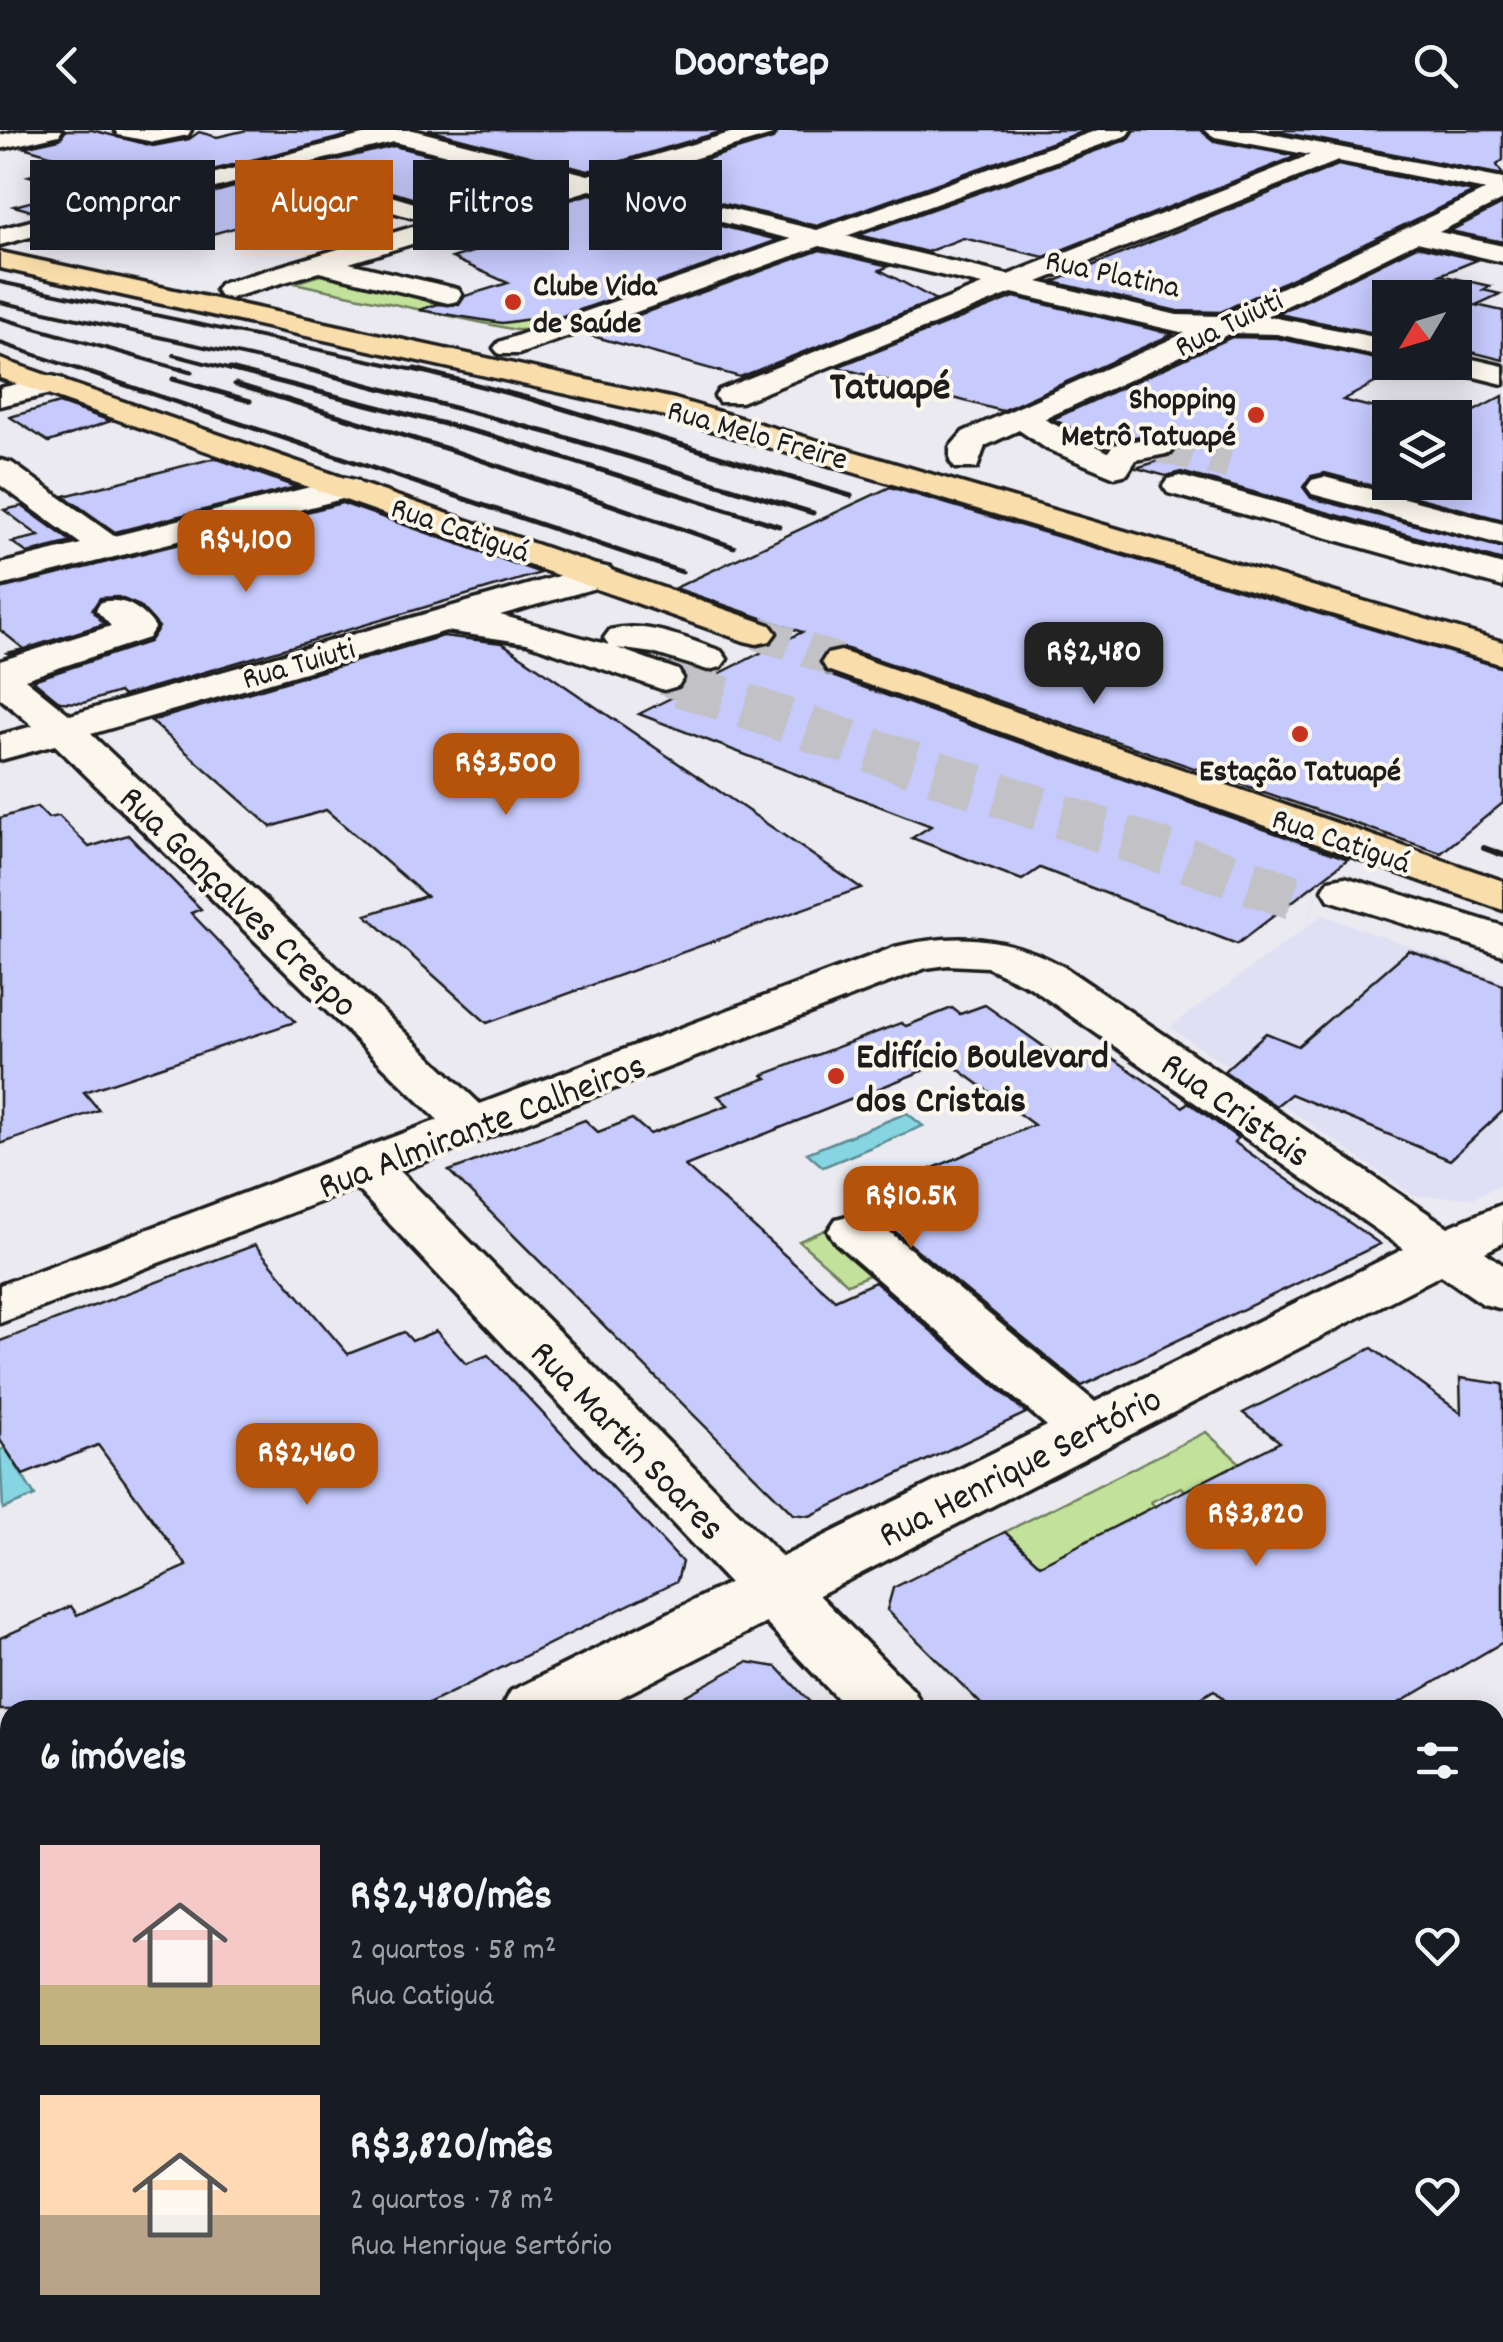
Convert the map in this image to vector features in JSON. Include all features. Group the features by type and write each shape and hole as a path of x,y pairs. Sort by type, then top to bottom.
{"main road":[{"name":"Rua Melo Freire","path":"0,239 730,396 784,411"},
{"name":"Rua Melo Freire","path":"0,260 664,406 1503,654"},
{"name":"Rua Catiguá","path":"0,368 757,633"},
{"path":"929,451 1003,472"},
{"name":"Rua Catiguá","path":"841,662 1503,896"}],"street":[{"path":"1,135 28,130"},
{"path":"1,135 51,130"},
{"path":"126,130 154,135 180,130"},
{"path":"666,160 764,130"},
{"path":"509,348 1120,130"},
{"path":"1215,130 1251,133 1503,188"},
{"path":"293,160 389,133"},
{"name":"Rua Platina","path":"389,133 589,183"},
{"path":"730,396 968,301 1012,271 1053,267 1337,153"},
{"path":"0,239 235,176"},
{"path":"230,290 589,183"},
{"name":"Rua Tuiuti","path":"966,461 966,447 974,438 1228,324 1503,188"},
{"name":"Rua Platina","path":"722,214 816,236 1012,271 1177,324 1278,325 1372,345"},
{"path":"860,220 918,234"},
{"path":"1410,233 1503,254"},
{"path":"770,253 968,301"},
{"path":"318,264 448,295"},
{"path":"1472,368 1503,375"},
{"path":"0,396 52,386"},
{"path":"1019,417 1058,442 1115,468 1124,452 1160,446"},
{"path":"0,470 107,547"},
{"path":"1284,476 1503,535"},
{"path":"1180,486 1503,576"},
{"path":"0,575 346,488"},
{"name":"Rua Tuiuti","path":"0,748 597,576"},
{"path":"0,676 134,630 136,627 114,610"},
{"path":"434,623 484,624 551,638 664,678"},
{"path":"551,638 606,636 659,642 708,659"},
{"name":"Rua Gonçalves Crespo","path":"0,676 63,730 476,1127"},
{"path":"1330,897 1405,920 1435,919 1503,941"},
{"name":"Rua Almirante Calheiros","path":"0,1306 912,957 962,947"},
{"name":"Rua Cristais","path":"962,947 1008,956 1047,977 1503,1291"},
{"name":"Rua Martin Soares","path":"367,1168 880,1700"},
{"name":"Rua Henrique Sertório","path":"555,1700 1503,1220"},
{"path":"855,1231 1090,1430"}],"shaded area":[{"path":"1323,915 1503,981 1503,1183 1473,1198 1414,1196 1170,1027"}],"green space":[{"path":"330,272 502,323 564,306 600,305 527,330 516,330 294,283"},
{"path":"832,1227 883,1269 848,1284 799,1241"},
{"path":"1206,1432 1240,1463 1186,1491 1181,1487 1151,1502 1155,1507 1041,1566 1005,1532"}],"water":[{"path":"907,1113 923,1126 823,1167 807,1153"},
{"path":"5,1448 35,1496 3,1509 0,1450"}],"building":[{"path":"66,130 92,130 153,146 189,139 199,132 217,137 247,130 361,132 252,160 235,160 235,164 215,170 215,160 67,160 23,147 60,139"},
{"path":"428,130 727,130 625,160 589,160 588,171 569,166 569,160 545,160"},
{"path":"779,130 1087,130 817,226 722,204 722,160 704,160 773,139"},
{"path":"1135,130 1200,130 1214,141 1297,156 1044,257 963,238 927,252 859,235 1129,139"},
{"path":"1270,130 1503,130 1503,160 1497,165 1503,175"},
{"path":"394,146 452,160 413,160 413,198 393,192 393,160 335,160"},
{"path":"1338,165 1474,192 1221,312 1177,311 1053,282"},
{"path":"235,187 235,228 215,233 215,192"},
{"path":"589,194 589,250 722,250 722,226 778,240 543,323 530,319 502,323 419,310 438,304 459,305 465,296 508,283 452,258 479,250 569,250 569,200"},
{"path":"30,202 30,211 14,206"},
{"path":"1503,204 1503,242 1450,231"},
{"path":"1417,246 1477,260 1440,275 1463,280 1372,280 1372,332 1278,314"},
{"path":"820,250 889,266 880,270 936,300 740,377 585,334"},
{"path":"1472,282 1490,286 1483,290 1500,294 1476,305 1503,311 1503,360 1472,352"},
{"path":"1014,297 1173,334 1002,411 837,367"},
{"path":"1232,337 1277,338 1372,358 1372,380 1380,380 1343,400 1372,407 1372,485 1325,473 1311,476 1303,487 1311,498 1503,548 1503,561 1181,472 1166,476 1136,468 1172,457 1179,444 1172,435 1159,432 1111,442 1080,433 1053,419"},
{"path":"1503,396 1503,520 1427,500 1472,500 1472,412"},
{"path":"59,403 111,421 49,442 10,417"},
{"path":"215,458 296,487 115,532 64,496"},
{"name":"Estação Tatuapé","path":"890,487 1503,668 1503,803 1441,853 842,647 824,652 819,664 826,674 1348,859 1237,944 1040,868 1022,880 912,838 931,826 639,714 802,632 675,588"},
{"path":"342,503 541,573 123,696 119,692 83,703 60,702 33,680 149,642 159,627 140,606 118,597 100,598 92,610 104,624 9,654 7,653 24,649 0,630 0,589"},
{"path":"22,506 72,542 27,553 12,542 39,536 4,510"},
{"path":"443,636 502,643 861,888 487,1023 366,915 426,896 326,810 271,827 151,721"},
{"path":"37,807 48,818 59,816 89,847 128,835 201,909 191,913 295,1022 84,1092 99,1110 0,1144 0,818"},
{"path":"1409,950 1503,985 1503,1111 1450,1160 1291,1094 1276,1106 1224,1071 1266,1033 1298,1046"},
{"path":"985,1005 1070,1065 1104,1052 1183,1107 1188,1102 1238,1138 1234,1142 1380,1244 1082,1386 876,1216 857,1211 849,1204 1034,1125 947,1061 685,1166 835,1300 875,1282 1026,1413 810,1516 793,1514 449,1171 585,1120 598,1132 632,1119 650,1134 728,1105 718,1096 767,1078 763,1075 901,1023 906,1026 952,1008 960,1014"},
{"path":"255,1245 348,1354 404,1332 412,1341 436,1331 466,1364 488,1355 682,1562 677,1581 436,1700 0,1700 0,1638 71,1606 77,1615 187,1566 98,1445 23,1475 0,1440 0,1341"},
{"path":"1372,1348 1461,1413 1460,1378 1503,1384 1503,1642 1404,1700 1224,1700 1214,1690 1198,1700 977,1700 887,1610 893,1588 1005,1532 1040,1565 1280,1442 1243,1413"},
{"path":"747,1662 777,1667 808,1700 677,1700"}],"tunnel":[{"path":"1160,446 1229,462"},
{"path":"757,633 841,662"},
{"path":"664,678 688,686"},
{"path":"681,684 1314,904"}],"railway":[{"path":"0,282 424,372"},
{"path":"0,302 318,372"},
{"path":"0,318 190,372"},
{"path":"0,343 86,372"},
{"path":"174,355 239,372"},
{"path":"78,369 682,572"},
{"path":"181,369 191,372"},
{"path":"230,369 499,438 779,526"},
{"path":"307,369 557,435 813,513"},
{"path":"415,369 531,399 851,496"},
{"path":"173,379 250,401"},
{"path":"235,384 454,451 734,547"},
{"path":"1484,848 1503,855"}],"place":[{"name":"Clube Vida de Saúde","path":"513,302"},
{"name":"Shopping Metrô Tatuapé","path":"1256,415"},
{"name":"Estação Tatuapé","path":"1300,734"},
{"name":"Edifício Boulevard dos Cristais","path":"836,1076"}],"district":[{"name":"Tatuapé","path":"890,384"}]}
